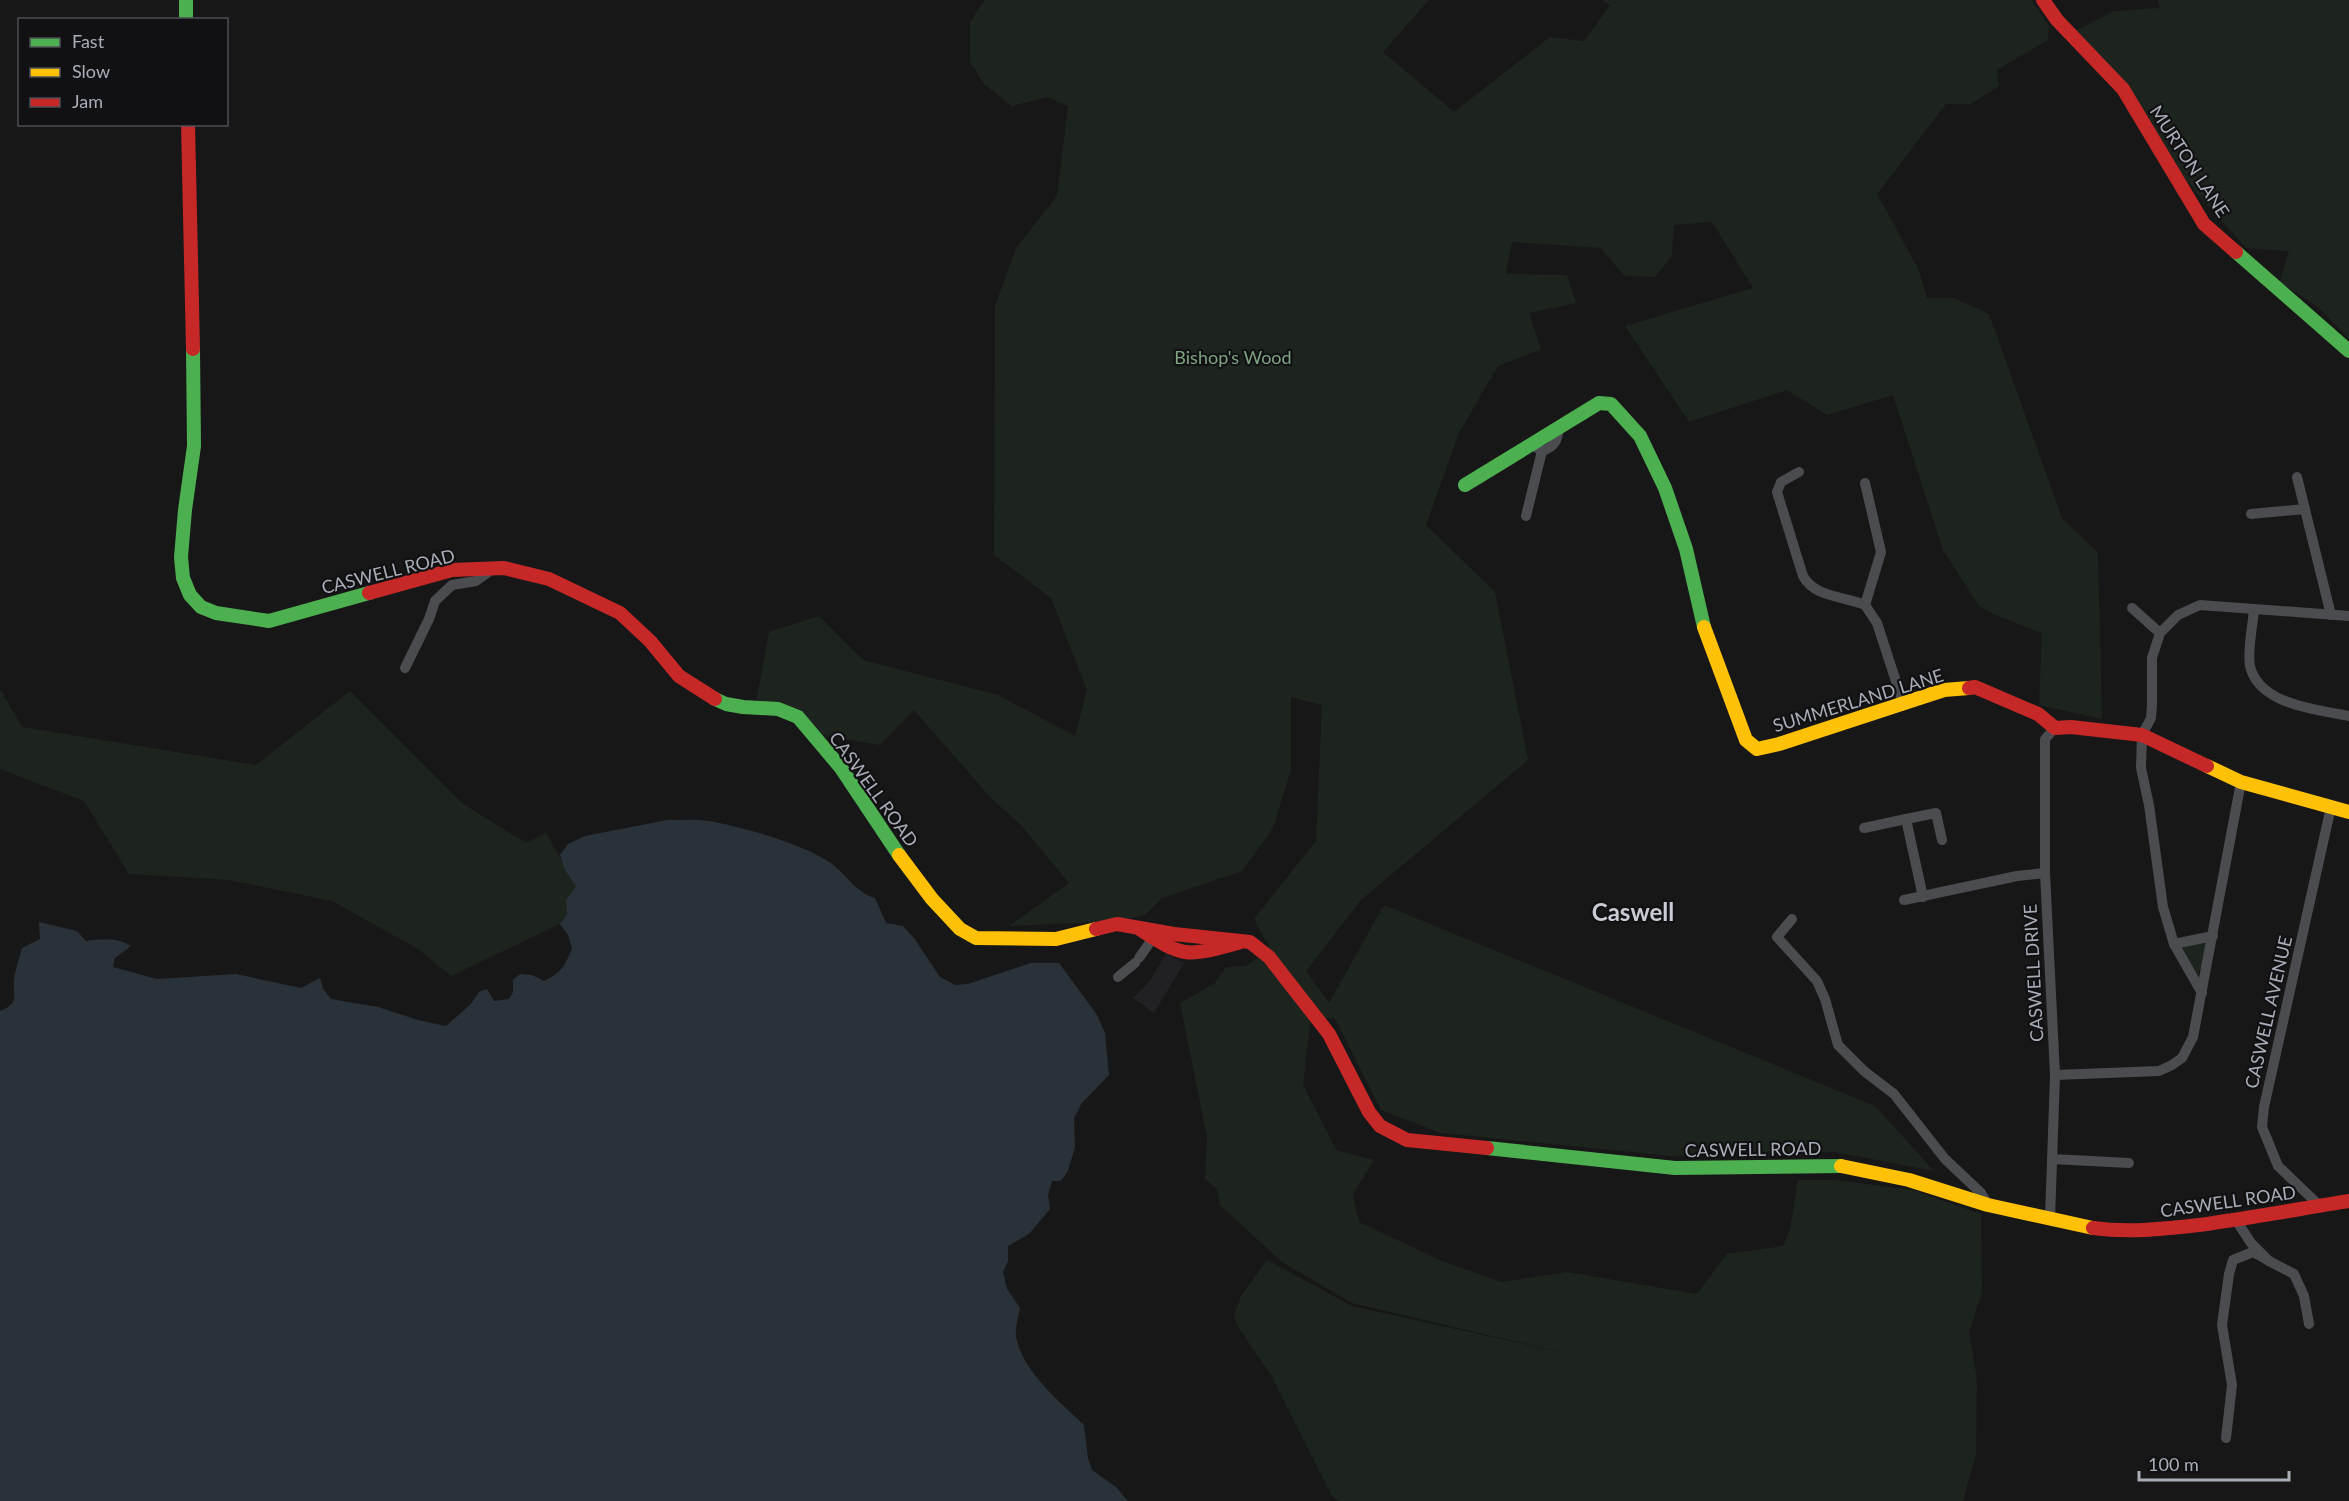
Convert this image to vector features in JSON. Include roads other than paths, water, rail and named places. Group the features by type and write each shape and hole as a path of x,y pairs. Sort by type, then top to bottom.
{"street":[{"path":"186,0 186,18"},
{"name":"MURTON LANE","path":"2043,0 2057,20 2122,88 2204,224 2349,351"},
{"name":"CASWELL ROAD","path":"189,126 195,414 194,452 181,525 183,575 189,595 201,607 240,619 269,621 452,570 504,568 549,579 620,613 650,641 679,676 714,698 726,704 743,707 778,709 798,717 841,768 878,821 888,841 921,884 954,924 965,933 986,939 1056,939 1110,924 1250,942 1269,957 1329,1034 1369,1112 1380,1126 1407,1140 1675,1168 1834,1165 1910,1180 1988,1205 2082,1227 2121,1232 2236,1220 2349,1201"},
{"name":"SUMMERLAND LANE","path":"1465,485 1535,447 1558,428 1599,403 1611,404 1640,436 1665,488 1686,549 1706,637 1746,740 1757,749 1944,690 1975,687 2038,714 2055,728"},
{"path":"1526,516 1535,447"},
{"path":"1799,472 1781,482 1777,492 1803,576 1810,586 1818,591 1865,605 1877,623 1903,703"},
{"path":"2297,477 2331,615"},
{"path":"1865,483 1881,552 1865,605"},
{"path":"2251,514 2305,509"},
{"path":"405,668 429,619 435,601 452,585 476,580 493,568"},
{"path":"2202,993 2174,944 2163,907 2149,805 2141,768 2142,735 2151,718 2152,658 2160,633 2178,615 2200,605 2349,615"},
{"path":"2132,608 2160,633"},
{"path":"2254,609 2250,665 2259,686 2286,701 2349,716"},
{"path":"2055,728 2071,727 2142,735 2241,782 2349,813"},
{"name":"CASWELL DRIVE","path":"2050,1219 2055,1075 2044,873 2045,739 2055,728"},
{"path":"2055,1075 2159,1071 2172,1065 2187,1051 2193,1037 2202,993 2241,782"},
{"path":"1864,828 1906,819 1935,807 1942,840"},
{"name":"CASWELL AVENUE","path":"2320,1206 2278,1166 2262,1127 2266,1096 2331,807"},
{"path":"1906,819 1923,897"},
{"path":"1904,900 2018,876 2044,873"},
{"path":"1792,919 1777,937 1817,981 1825,999 1838,1045 1864,1071 1894,1094 1946,1160 1981,1193 1988,1205"},
{"path":"1136,926 1176,952 1189,955 1250,942"},
{"path":"2174,944 2213,936"},
{"path":"1118,977 1137,960 1153,938"},
{"path":"2052,1159 2129,1163"},
{"path":"2236,1220 2251,1243 2269,1261"},
{"path":"2226,1438 2232,1385 2222,1325 2233,1260 2253,1252 2294,1274 2304,1296 2309,1324"}],"district":[{"name":"Caswell","path":"1633,911"}],"park label":[{"name":"Bishop's Wood","path":"1233,357"}]}
